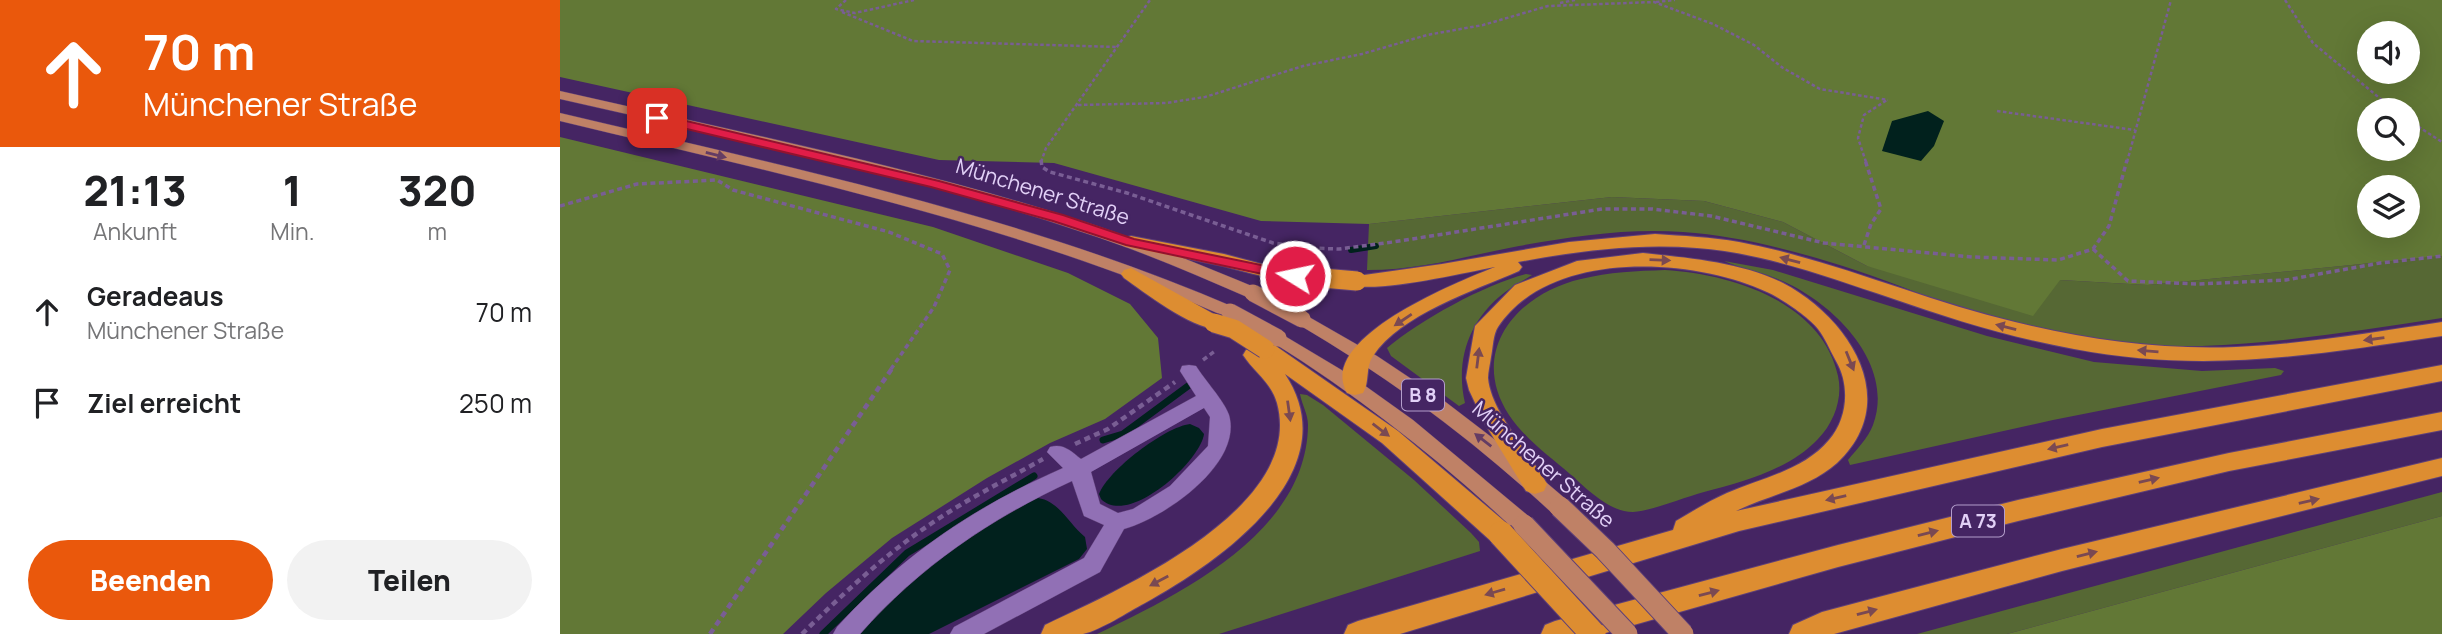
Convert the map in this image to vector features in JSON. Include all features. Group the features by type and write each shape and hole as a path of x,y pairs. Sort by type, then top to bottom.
{"highway":[{"path":"1131,242 1224,260 1277,274 1357,281 1428,274 1595,243 1660,240 1735,247 1804,263 2014,329 2073,341 2149,351 2264,353 2442,330"},
{"path":"1355,387 1356,370 1363,354 1387,331 1440,298 1552,249"},
{"path":"1535,484 1488,407 1477,379 1476,364 1484,332 1504,304 1522,289 1571,269 1642,259 1704,264 1732,270 1777,288 1823,320 1846,350 1857,382 1857,402 1851,422 1837,447 1812,468 1737,499 1654,545"},
{"path":"1131,274 1168,299 1222,317 1513,529 1590,631"},
{"path":"1055,634 1174,573 1200,556 1236,527 1272,485 1288,450 1291,414 1266,347"},
{"path":"1358,634 1654,545 1775,513 2102,438 2442,373"},
{"name":"A 73","path":"1555,634 1590,631 1876,546 2134,483 2363,434 2442,421"},
{"path":"1803,634 1856,615 2062,560 2442,467"}],"main road":[{"name":"Münchener Straße","path":"560,95 934,184 1058,218 1131,242 1253,293 1363,354 1440,407 1560,507 1605,550 1683,634"},
{"path":"560,117 985,224 1056,246 1131,274"},
{"path":"1266,347 1355,387 1437,448 1513,529 1627,634"}],"lane":[{"path":"1057,452 1080,469 1092,510 1117,522 1139,516 1177,492 1218,448 1220,416 1189,372"},
{"path":"845,634 885,591 957,535 1025,493 1080,469 1207,398"},
{"path":"962,634 1092,565 1117,522"}],"path":[{"path":"846,0 836,9 913,41 1118,47"},
{"path":"842,12 855,13 914,0"},
{"path":"1150,0 1046,148 1041,159 1042,167 1050,172 1127,193 1273,243 1309,248 1339,248 1445,235 1602,209 1652,209 1711,216 1824,243 1972,257 2058,260 2093,249 2109,226 2171,0"},
{"path":"1078,105 1166,103 1205,97 1303,66 1362,54 1427,35 1483,25 1575,0"},
{"path":"1548,6 1675,0"},
{"path":"2285,0 2313,43 2379,98"},
{"path":"1654,1 1713,24 1754,45 1783,68 1820,89 1888,100 1864,115 1858,138 1881,209 1871,224 1864,245"},
{"path":"1997,111 2135,130"},
{"path":"2420,128 2442,142"},
{"path":"560,206 637,184 717,180 733,190 888,232 942,254 950,270 934,307 710,634"},
{"path":"1335,260 1339,248"},
{"path":"2093,249 2128,281 2199,284 2286,280 2380,263 2442,256"}],"green space":[{"path":"560,0 2442,0 2442,256 2148,285 2060,280 2033,316 1867,266 1783,222 1704,201 1612,197 1369,224 1261,221 1054,163 939,160 560,77"},
{"path":"560,137 933,227 1068,273 1130,304 1158,338 1162,378 1105,419 1050,443 987,478 892,538 826,593 783,634 560,634"},
{"path":"1612,197 1704,201 1783,222 1867,266 2060,280 2148,285 2442,256 2442,318 2262,342 2202,346 2092,340 2037,330 1984,316 1855,270 1770,246 1727,237 1663,231 1580,236 1425,265 1367,270 1369,224"},
{"path":"1724,261 1773,270 1987,336 2094,362 2202,371 2275,368 2284,371 2281,375 2053,420 1850,465 1848,460 1873,425 1878,402 1875,379 1867,357 1838,319 1800,290 1780,280"},
{"path":"1665,270 1718,278 1745,286 1794,311 1814,329 1829,350 1838,376 1838,401 1833,418 1824,433 1794,459 1750,479 1658,507 1624,511 1607,504 1591,492 1515,424 1498,392 1494,369 1497,348 1505,329 1519,312 1558,287 1602,275"},
{"path":"1526,274 1532,275 1507,290 1492,304 1474,328 1464,356 1462,371 1465,403 1459,406 1391,356 1387,348 1434,315 1491,286"},
{"path":"1300,394 1307,395 1323,405 1414,480 1471,533 1479,542 1480,551 1219,634 1097,634 1200,579 1233,555 1263,528 1286,498 1302,463 1308,425"},
{"path":"2442,492 2442,516 2007,634 1917,634"},
{"path":"2442,516 2442,634 2007,634"}],"shaded area":[{"path":"1928,111 1944,121 1934,146 1921,161 1882,151 1892,121"},
{"path":"1190,424 1204,434 1200,446 1177,474 1161,488 1128,505 1113,505 1101,499 1099,494 1104,484 1138,451 1166,433"},
{"path":"1038,498 1052,503 1085,537 1087,549 1079,559 929,634 857,634 891,596 981,528 1024,502"}],"waterway":[{"path":"1351,250 1376,246"},
{"path":"1103,440 1123,434 1188,386"},
{"path":"823,634 907,553 1034,476"}],"route":[{"path":"657,118 934,184 1058,218 1131,242 1295,276"}]}
